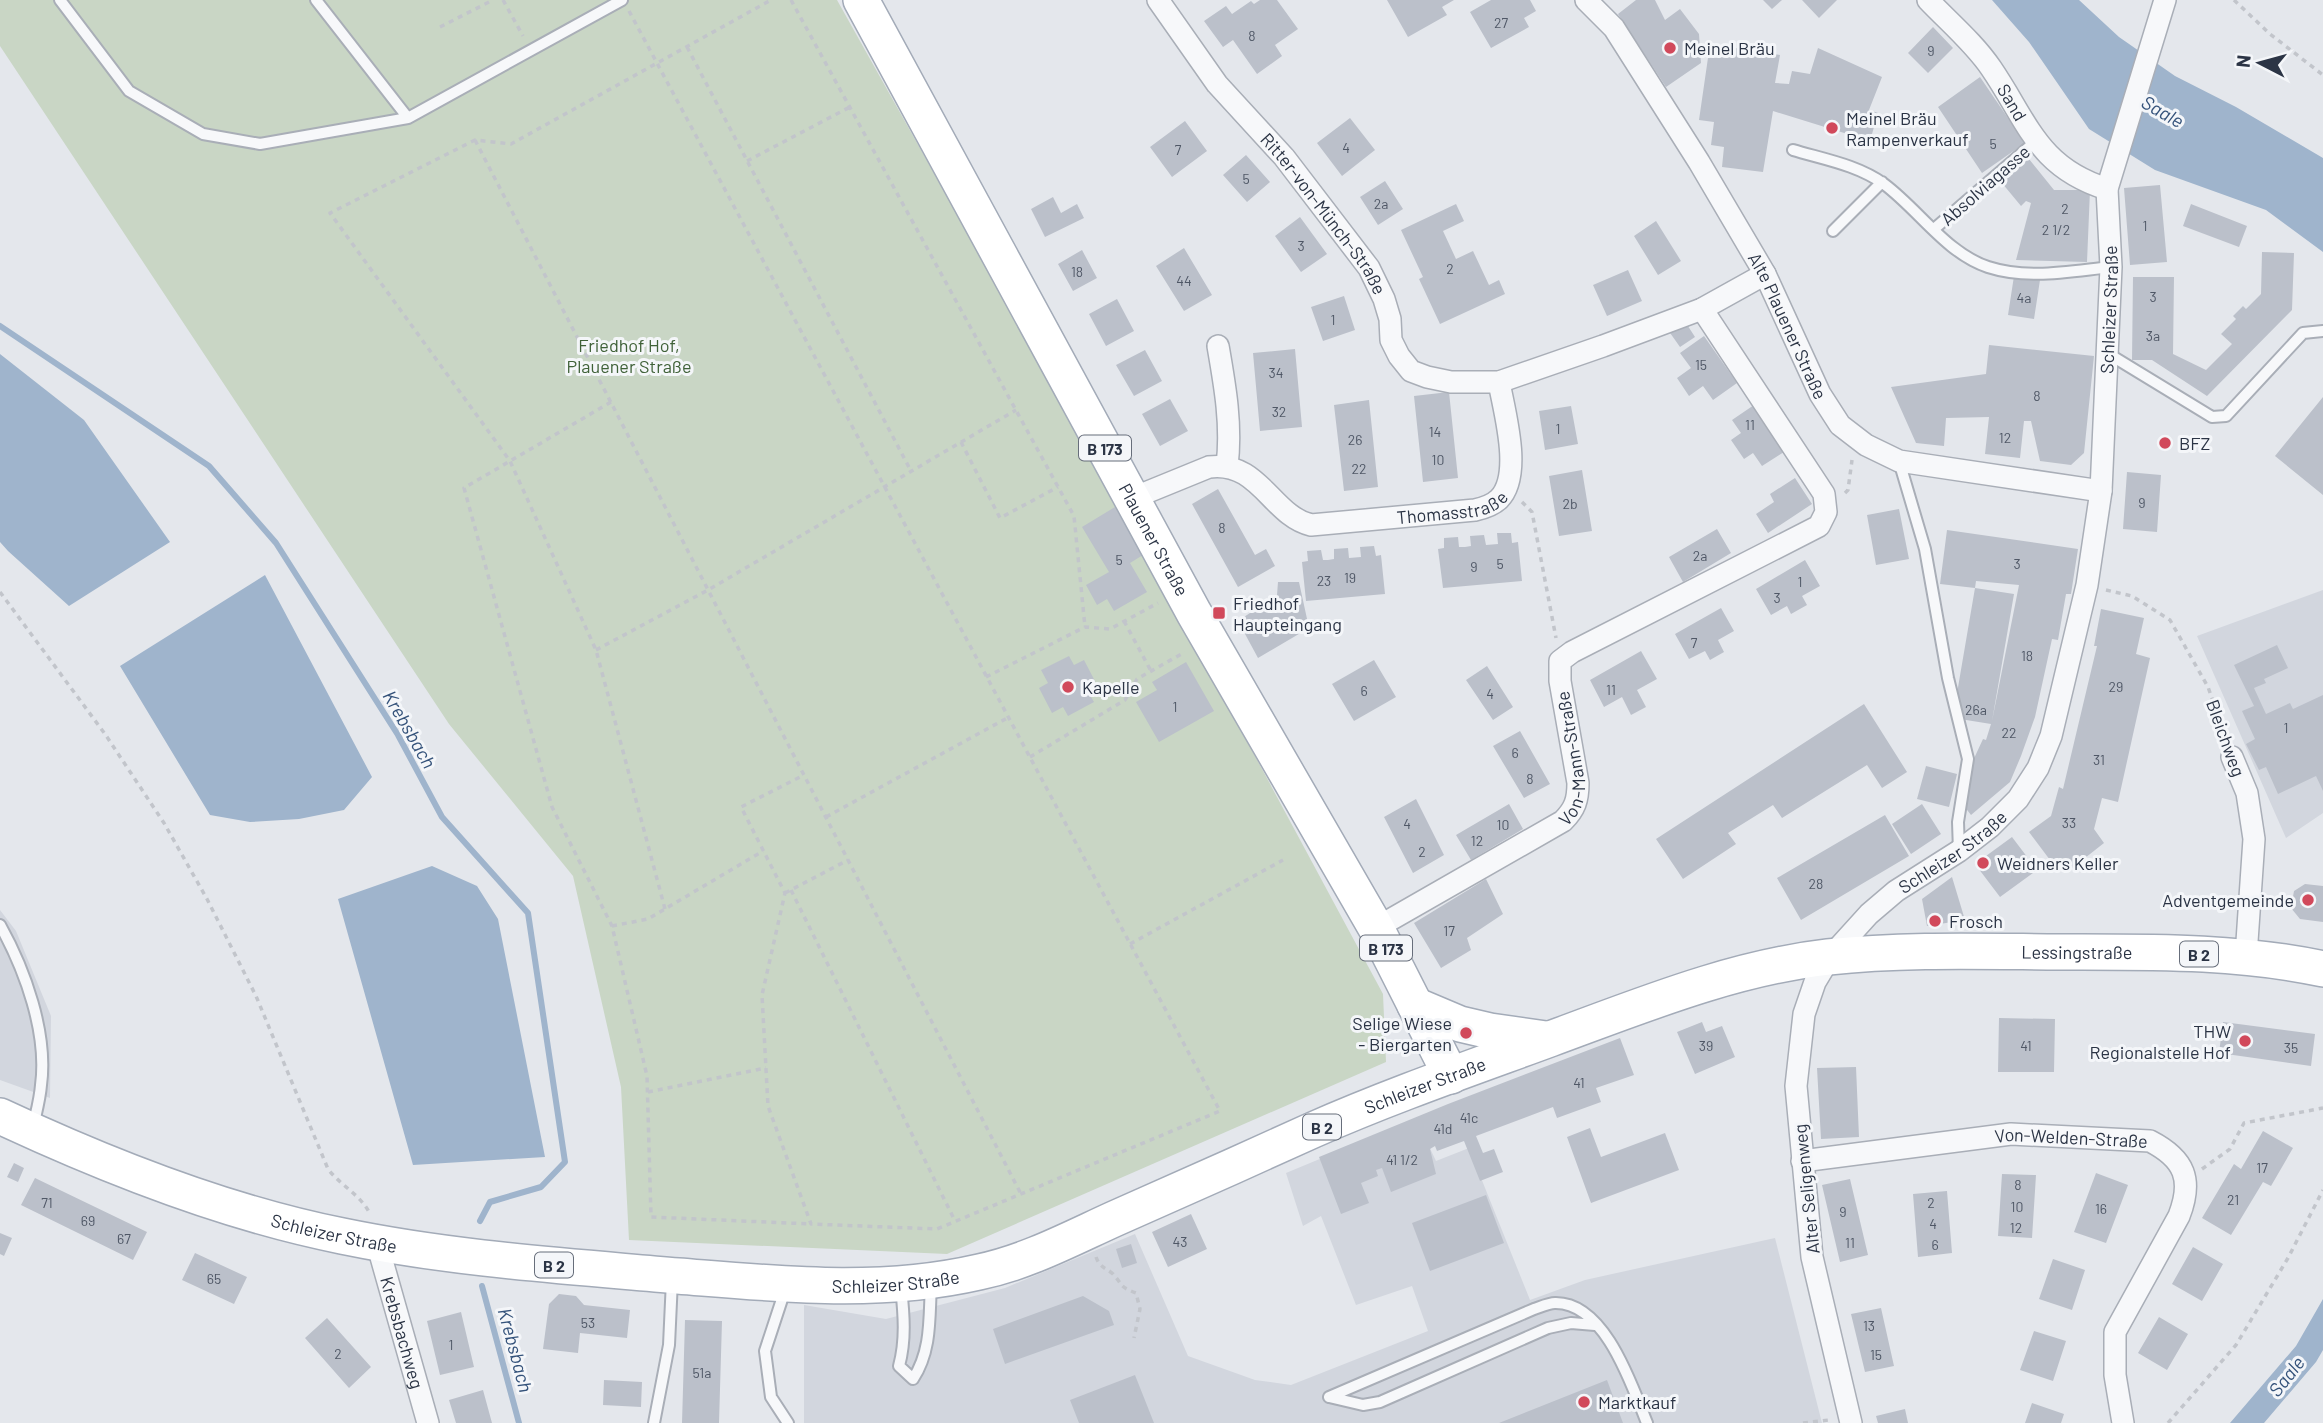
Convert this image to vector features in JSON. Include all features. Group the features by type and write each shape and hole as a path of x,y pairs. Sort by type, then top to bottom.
{"main road":[{"name":"Plauener Straße","path":"861,0 1209,638 1376,928 1451,1076"},
{"name":"Lessingstraße","path":"1830,957 1906,953 2158,952 2246,956 2323,969"},
{"name":"Schleizer Straße","path":"0,1116 159,1181 263,1217 377,1243 531,1263 786,1285 850,1287 916,1283 984,1272 1055,1247 1314,1130 1550,1039 1742,974 1830,957"},
{"path":"1415,1005 1460,1024 1550,1039"}],"street":[{"name":"Ritter-von-Münch-Straße","path":"1158,0 1217,84 1284,157 1369,268 1384,299 1390,319 1391,340 1411,371 1451,382 1499,382"},
{"name":"Alte Plauener Straße","path":"1586,0 1614,27 1699,162 1765,274 1819,394 1840,425 1866,445 1899,461 2102,491"},
{"name":"Sand","path":"1928,0 1989,66 2036,141 2060,167 2073,176 2106,189"},
{"name":"Schleizer Straße","path":"1830,957 1868,914 1896,891 1959,851 1990,827 2018,799 2038,768 2051,736 2087,585 2102,491 2111,267 2106,189 2165,0"},
{"path":"1499,382 1702,309 1765,274"},
{"path":"1702,309 1824,494 1826,512"},
{"path":"1133,498 1209,467 1227,466 1230,445 1228,417 1218,346"},
{"name":"Thomasstraße","path":"1227,466 1237,469 1258,484 1300,523 1311,525 1475,510 1489,506 1500,498 1508,486 1511,468 1499,382"},
{"name":"Von-Mann-Straße","path":"1376,928 1563,821 1572,811 1578,799 1578,783 1560,681 1560,661 1572,652 1819,526 1826,512"},
{"name":"Bleichweg","path":"2232,757 2247,793 2254,839 2246,956"},
{"name":"Alter Seligenweg","path":"1830,957 1815,982 1804,1014 1796,1086 1812,1257 1850,1421"},
{"name":"Von-Welden-Straße","path":"1802,1161 2011,1134 2150,1141 2169,1151 2182,1165 2185,1181"},
{"path":"2123,1423 2115,1375 2115,1332 2179,1216 2186,1198 2185,1181"},
{"name":"Krebsbachweg","path":"377,1243 428,1423"}],"lane":[{"path":"60,0 129,92 203,134 260,144 408,118 622,0"},
{"path":"316,0 408,118"},
{"name":"Absolviagasse","path":"1934,229 2036,141"},
{"name":"Absolviagasse","path":"1793,150 1852,167 1882,182 1968,258 1989,267 2034,275 2111,267"},
{"path":"1833,231 1882,182"},
{"path":"2107,353 2211,417 2226,416 2303,333 2323,331"},
{"path":"1899,461 1924,549 1948,678 1968,760 1958,822 1959,851"},
{"path":"0,925 16,954 29,991 41,1047 42,1083 33,1131"},
{"path":"654,1423 670,1345 672,1275"},
{"path":"916,1283 928,1346 923,1365 913,1379 898,1366 904,1349 905,1328 916,1283"},
{"path":"786,1285 765,1351 771,1396 788,1423"},
{"path":"1598,1325 1571,1323 1548,1328 1380,1402 1363,1405 1329,1397 1555,1303 1577,1308 1598,1325 1619,1357 1647,1423"}],"path":[{"path":"440,27 493,0"},
{"path":"503,0 530,50"},
{"path":"665,909 596,650 510,461 330,213 475,140 511,144 771,0"},
{"path":"791,0 1074,516 1085,627"},
{"path":"2234,0 2270,34 2323,75"},
{"path":"611,402 464,488 552,807 612,926 647,1076 651,1217 937,1228 1220,1111 629,10"},
{"path":"687,47 911,471"},
{"path":"747,161 850,107"},
{"path":"475,140 1021,1194"},
{"path":"596,650 708,590 1016,410"},
{"path":"1826,512 1848,490 1855,437"},
{"path":"961,442 1000,518 1058,487"},
{"path":"1508,486 1532,512 1560,661"},
{"name":"Bleichweg","path":"2087,585 2132,596 2169,620 2208,687 2232,757"},
{"path":"986,677 1085,627 1110,628 1183,590"},
{"path":"0,592 106,734 164,823 207,899 256,996 328,1170 338,1183 364,1201 373,1220 377,1243"},
{"path":"1124,621 1151,671"},
{"path":"1030,757 1125,700 1137,679 1209,638"},
{"path":"825,817 1009,717"},
{"path":"804,775 741,807 785,893 762,995 768,1106 811,1224"},
{"path":"612,926 648,919 763,851"},
{"path":"785,893 848,860"},
{"path":"1130,944 1283,860"},
{"path":"791,890 955,1221"},
{"path":"648,1092 766,1068"},
{"path":"2185,1181 2230,1149 2244,1123 2323,1108"},
{"path":"2168,1423 2236,1345 2288,1258 2323,1190"},
{"path":"1086,1232 1100,1267 1112,1273 1121,1287 1136,1293 1140,1309 1134,1338"},
{"path":"1803,1423 1850,1421"}],"shaded area":[{"path":"2323,590 2323,813 2286,838 2197,636"},
{"path":"0,910 16,931 51,1016 50,1098 0,1080"},
{"path":"1416,1119 1436,1161 1469,1148 1530,1300 1585,1280 1775,1238 1822,1423 804,1423 804,1305 886,1319 1005,1288 1135,1234 1188,1356 1255,1380 1291,1385 1428,1331 1412,1286 1356,1305 1321,1216 1303,1226 1286,1173"}],"green space":[{"name":"Friedhof Hof, Plauener Straße","path":"0,0 837,0 1127,518 1383,994 1386,1062 947,1254 629,1240 621,1087 573,876 449,724 0,46"}],"water":[{"name":"Saale","path":"1992,0 2079,0 2119,37 2175,76 2236,107 2323,158 2323,252 2266,210 2155,170 2089,129 2029,42"},
{"path":"0,354 84,420 170,542 69,606 0,542"},
{"path":"265,575 372,777 344,810 299,819 250,822 210,815 120,666"},
{"path":"432,866 477,886 498,919 545,1157 413,1165 338,899"},
{"name":"Saale","path":"2323,1299 2323,1350 2316,1362 2264,1423 2230,1423 2296,1346"}],"building":[{"path":"1260,0 1277,0 1298,29 1275,45 1282,56 1257,74 1233,40 1223,47 1204,21 1226,6 1232,14 1251,1 1254,4"},
{"path":"1387,0 1454,0 1442,7 1447,15 1408,37"},
{"path":"1491,0 1530,0 1536,11 1524,18 1529,27 1491,48 1470,12"},
{"name":"Meinel Bräu","path":"1636,0 1655,0 1665,20 1680,9 1699,34 1701,63 1666,87 1618,14"},
{"path":"1763,0 1782,0 1772,9"},
{"path":"1802,0 1837,0 1819,18"},
{"path":"1933,27 1953,48 1928,73 1908,53"},
{"path":"1710,44 1780,55 1775,83 1789,84 1792,71 1810,74 1818,48 1882,77 1869,110 1878,113 1870,141 1773,111 1763,172 1722,167 1724,147 1711,145 1714,122 1699,120"},
{"path":"1980,77 2025,143 1982,173 1938,107"},
{"path":"1350,118 1375,150 1342,176 1317,143"},
{"path":"1185,121 1207,151 1172,177 1150,147"},
{"path":"2025,154 2054,190 2090,190 2087,262 2016,260 2031,203 2026,201 2021,206 1997,177"},
{"path":"1246,155 1270,182 1247,202 1223,175"},
{"path":"1385,181 1403,209 1378,225 1360,197"},
{"path":"2160,185 2167,262 2130,265 2124,188"},
{"path":"1053,197 1061,213 1077,204 1084,218 1045,237 1031,209"},
{"path":"1456,204 1464,221 1443,231 1456,259 1473,251 1489,285 1499,280 1505,294 1440,324 1419,279 1423,277 1401,230"},
{"path":"2191,204 2247,226 2239,247 2183,226"},
{"path":"1300,217 1327,254 1301,272 1275,236"},
{"path":"1656,221 1681,261 1658,275 1634,236"},
{"path":"1184,248 1212,295 1184,311 1156,266"},
{"path":"1082,250 1097,278 1073,291 1058,264"},
{"path":"2262,252 2294,253 2292,310 2207,396 2152,360 2132,360 2133,277 2174,277 2173,354 2206,370 2232,344 2221,334 2236,319 2233,316 2243,306 2246,309 2261,294"},
{"path":"1628,270 1642,301 1607,316 1593,285"},
{"path":"2014,276 2040,280 2034,319 2008,315"},
{"path":"1344,296 1355,330 1323,341 1311,307"},
{"path":"1117,299 1134,331 1106,346 1089,314"},
{"path":"1686,323 1695,337 1680,347 1668,330"},
{"path":"1704,336 1737,383 1713,400 1703,386 1689,396 1677,378 1691,368 1680,353"},
{"path":"1989,345 2094,356 2084,453 2071,465 2040,461 2031,421 2024,421 2020,458 1985,454 1989,417 1946,418 1944,446 1916,443 1891,387 1986,374"},
{"path":"1295,349 1302,427 1260,431 1253,353"},
{"path":"1145,350 1162,381 1134,396 1116,365"},
{"path":"1449,392 1458,478 1423,482 1414,396"},
{"path":"2323,397 2323,495 2275,456"},
{"path":"1170,399 1188,431 1160,446 1142,414"},
{"path":"1369,400 1378,487 1344,491 1334,405"},
{"path":"1754,405 1784,452 1762,466 1753,453 1744,459 1731,440 1741,433 1732,420"},
{"path":"1571,406 1578,444 1545,450 1539,411"},
{"path":"1582,470 1592,531 1559,536 1549,476"},
{"path":"2127,472 2161,475 2157,532 2123,529"},
{"path":"1795,478 1812,504 1768,533 1756,514 1774,502 1770,494"},
{"path":"1218,489 1255,555 1266,549 1275,566 1238,587 1192,504"},
{"path":"1115,507 1143,555 1130,563 1147,592 1114,611 1107,599 1097,605 1086,585 1109,572 1082,527"},
{"path":"1899,509 1909,559 1876,565 1867,515"},
{"path":"1717,529 1731,553 1683,582 1669,557"},
{"path":"1947,530 2078,549 2071,594 2066,594 2058,640 2052,639 2035,717 2021,756 2010,782 1971,815 1964,806 1971,765 1983,739 1986,740 1991,724 1960,719 1956,699 1975,588 1940,584","holes":["1976,581 2019,585 1992,721 2014,594 1975,588"]},
{"path":"1497,533 1511,533 1512,543 1518,542 1522,581 1443,588 1438,549 1444,548 1444,538 1458,537 1459,547 1465,547 1471,546 1470,536 1484,535 1486,545 1498,544"},
{"path":"1374,546 1376,556 1381,555 1385,594 1306,601 1302,562 1308,561 1307,551 1321,550 1323,560 1328,560 1334,559 1334,549 1348,548 1349,558 1361,557 1360,547"},
{"path":"1805,560 1820,586 1802,596 1807,605 1791,614 1787,606 1771,615 1756,589"},
{"path":"1278,582 1299,582 1309,628 1258,658 1238,621 1277,595"},
{"path":"1721,608 1734,631 1718,640 1724,652 1710,660 1705,651 1689,659 1675,634"},
{"path":"2101,609 2144,618 2136,654 2150,658 2118,802 2102,798 2094,829 2104,843 2071,869 2065,861 2056,868 2029,832 2051,816 2059,787 2063,789 2097,646 2094,646"},
{"path":"2277,645 2288,668 2264,679 2266,683 2254,688 2266,714 2290,703 2293,709 2323,695 2323,791 2316,776 2278,794 2266,767 2259,770 2246,744 2255,739 2242,711 2254,706 2234,665"},
{"path":"1641,651 1657,679 1637,690 1646,707 1631,715 1622,697 1604,707 1590,680"},
{"name":"Kapelle","path":"1069,656 1074,665 1084,660 1097,685 1087,690 1094,702 1068,716 1063,707 1052,713 1039,688 1048,683 1041,670"},
{"path":"1374,660 1396,697 1354,721 1332,684"},
{"path":"1186,662 1214,711 1159,742 1136,702 1157,690 1152,682"},
{"path":"1487,666 1513,707 1493,720 1466,680"},
{"path":"1864,704 1907,772 1882,788 1867,765 1782,818 1773,805 1728,833 1736,844 1683,879 1656,839"},
{"path":"1520,731 1550,784 1524,798 1493,746"},
{"path":"1926,766 1957,774 1949,807 1917,799"},
{"path":"1416,799 1444,855 1413,873 1384,817"},
{"path":"1509,804 1523,829 1471,860 1456,835"},
{"path":"1922,804 1941,834 1911,854 1892,824"},
{"path":"1885,815 1909,856 1801,920 1777,878"},
{"path":"2012,837 2037,870 2000,897 1975,864"},
{"path":"1952,877 1965,920 1927,926 1922,899"},
{"path":"1486,879 1503,914 1467,938 1471,950 1441,968 1414,923"},
{"name":"Adventgemeinde","path":"2305,884 2323,886 2323,922 2300,919 2291,908 2294,891"},
{"path":"1999,1018 2055,1019 2054,1072 1998,1072"},
{"path":"1702,1022 1706,1032 1722,1026 1735,1057 1695,1074 1677,1032"},
{"path":"2223,1022 2315,1034 2311,1066 2219,1053"},
{"path":"1620,1038 1634,1075 1596,1088 1601,1102 1557,1118 1553,1107 1476,1136 1483,1153 1494,1149 1503,1172 1480,1181 1464,1141 1437,1151 1435,1146 1430,1149 1436,1174 1391,1192 1382,1168 1376,1170 1378,1176 1361,1183 1369,1203 1341,1214 1319,1157"},
{"path":"1856,1067 1859,1137 1821,1139 1817,1068"},
{"path":"1590,1128 1601,1157 1665,1133 1679,1170 1591,1203 1567,1137"},
{"path":"2263,1131 2293,1148 2271,1186 2263,1182 2231,1235 2202,1218 2234,1164 2241,1169"},
{"path":"14,1163 24,1168 18,1182 7,1177"},
{"path":"2096,1173 2128,1185 2106,1243 2074,1232"},
{"path":"2002,1174 2036,1175 2032,1238 1998,1236"},
{"path":"35,1178 147,1232 133,1260 21,1205"},
{"path":"1850,1179 1868,1255 1840,1262 1822,1185"},
{"path":"1947,1191 1952,1253 1918,1257 1913,1194"},
{"path":"1486,1195 1504,1243 1430,1271 1412,1223"},
{"path":"1191,1214 1207,1249 1168,1267 1152,1232"},
{"path":"0,1233 12,1238 4,1256 0,1254"},
{"path":"1131,1244 1137,1263 1122,1268 1116,1249"},
{"path":"2193,1247 2223,1264 2202,1301 2172,1284"},
{"path":"195,1253 247,1277 234,1304 182,1280"},
{"path":"2053,1259 2085,1270 2072,1310 2039,1299"},
{"path":"559,1294 576,1296 584,1305 630,1310 627,1338 580,1333 578,1353 543,1349 549,1304"},
{"path":"1083,1296 1109,1311 1114,1325 1005,1364 993,1329"},
{"path":"1881,1308 1894,1366 1865,1372 1851,1314"},
{"path":"461,1312 474,1367 440,1375 427,1321"},
{"path":"2159,1317 2188,1334 2167,1370 2138,1353"},
{"path":"327,1318 371,1367 349,1388 305,1338"},
{"path":"685,1320 722,1321 719,1423 682,1423"},
{"path":"2034,1331 2066,1341 2053,1381 2020,1370"},
{"path":"1135,1375 1154,1423 1079,1423 1070,1400"},
{"path":"604,1380 642,1382 641,1407 603,1405"},
{"name":"Marktkauf","path":"1607,1380 1623,1423 1499,1423"},
{"path":"483,1390 492,1423 456,1423 449,1400"},
{"path":"2032,1403 2064,1414 2061,1423 2025,1423"},
{"path":"1905,1409 1908,1423 1878,1423 1876,1416"}],"waterway":[{"name":"Krebsbach","path":"0,326 209,466 276,543 398,735 442,817 528,913 565,1162 541,1187 490,1202 480,1221"},
{"name":"Krebsbach","path":"482,1286 519,1423"}],"place":[{"name":"Meinel Bräu","path":"1670,48"},
{"name":"Meinel Bräu Rampenverkauf","path":"1832,128"},
{"name":"BFZ","path":"2165,443"},
{"name":"Friedhof Haupteingang","path":"1219,613"},
{"name":"Kapelle","path":"1068,687"},
{"name":"Weidners Keller","path":"1983,863"},
{"name":"Adventgemeinde","path":"2308,900"},
{"name":"Frosch","path":"1935,921"},
{"name":"Selige Wiese - Biergarten","path":"1466,1033"},
{"name":"THW Regionalstelle Hof","path":"2245,1041"},
{"name":"Marktkauf","path":"1584,1402"}]}
